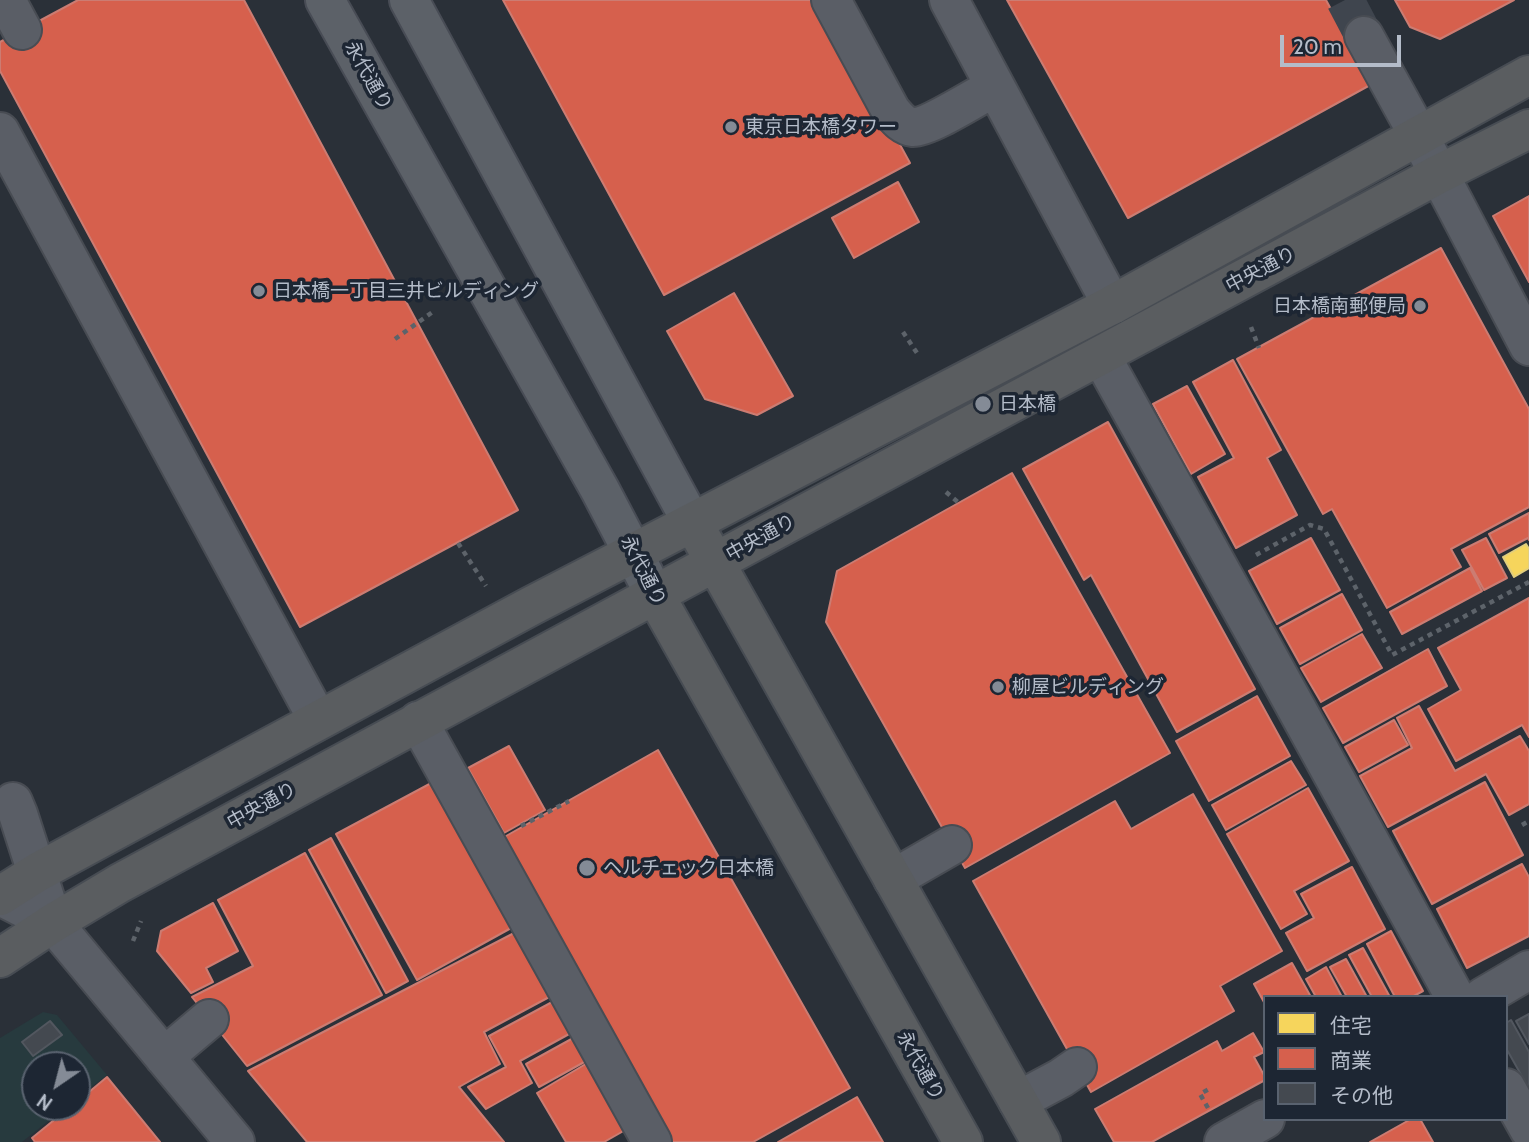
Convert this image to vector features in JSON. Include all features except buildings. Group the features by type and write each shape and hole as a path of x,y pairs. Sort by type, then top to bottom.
{"highway":[{"path":"0,896 38,872 318,720 1112,304 1529,75"},
{"name":"中央通り","path":"0,958 120,883 418,721 1439,174 1529,129"},
{"path":"692,523 1041,1142"},
{"name":"永代通り","path":"655,595 963,1142"}],"main road":[{"name":"永代通り","path":"325,0 600,489 655,595"},
{"path":"410,0 692,523"}],"street":[{"path":"831,0 891,111 902,123 914,127 927,124 995,87"},
{"path":"949,0 1112,304"},
{"path":"1364,36 1529,346"},
{"path":"0,132 318,720"},
{"path":"1101,356 1221,574 1252,656 1454,995"},
{"path":"418,721 486,844 533,946 649,1127"},
{"path":"13,802 53,923 234,1142"},
{"path":"893,879 952,845"},
{"path":"0,896 53,923"},
{"path":"1486,995 1529,970"},
{"path":"164,1057 209,1019"},
{"path":"1018,1101 1077,1067"},
{"path":"1508,1092 1529,1129"},
{"path":"1216,1126 1263,1119"}],"path":[{"path":"394,339 434,311"},
{"path":"1251,327 1259,348"},
{"path":"903,332 917,353"},
{"path":"946,492 959,503"},
{"path":"1221,574 1310,525 1324,529 1392,655 1529,582"},
{"path":"458,543 486,586"},
{"path":"486,844 569,801"},
{"path":"1522,825 1529,821"},
{"path":"727,873 745,864"},
{"path":"133,941 141,921"},
{"path":"1209,1089 1200,1094 1216,1126"}],"green space":[{"path":"43,1012 57,1015 87,1051 21,1051 21,1121 48,1121 22,1142 0,1142 0,1038"},
{"path":"91,1056 107,1075 91,1087"}],"tunnel":[{"path":"1345,0 1364,36"}],"place":[{"name":"東京日本橋タワー","path":"731,127"},
{"name":"日本橋一丁目三井ビルディング","path":"259,291"},
{"name":"日本橋南郵便局","path":"1420,306"},
{"name":"日本橋","path":"983,404"},
{"name":"柳屋ビルディング","path":"998,687"},
{"name":"ヘルチェック日本橋","path":"587,868"}]}
